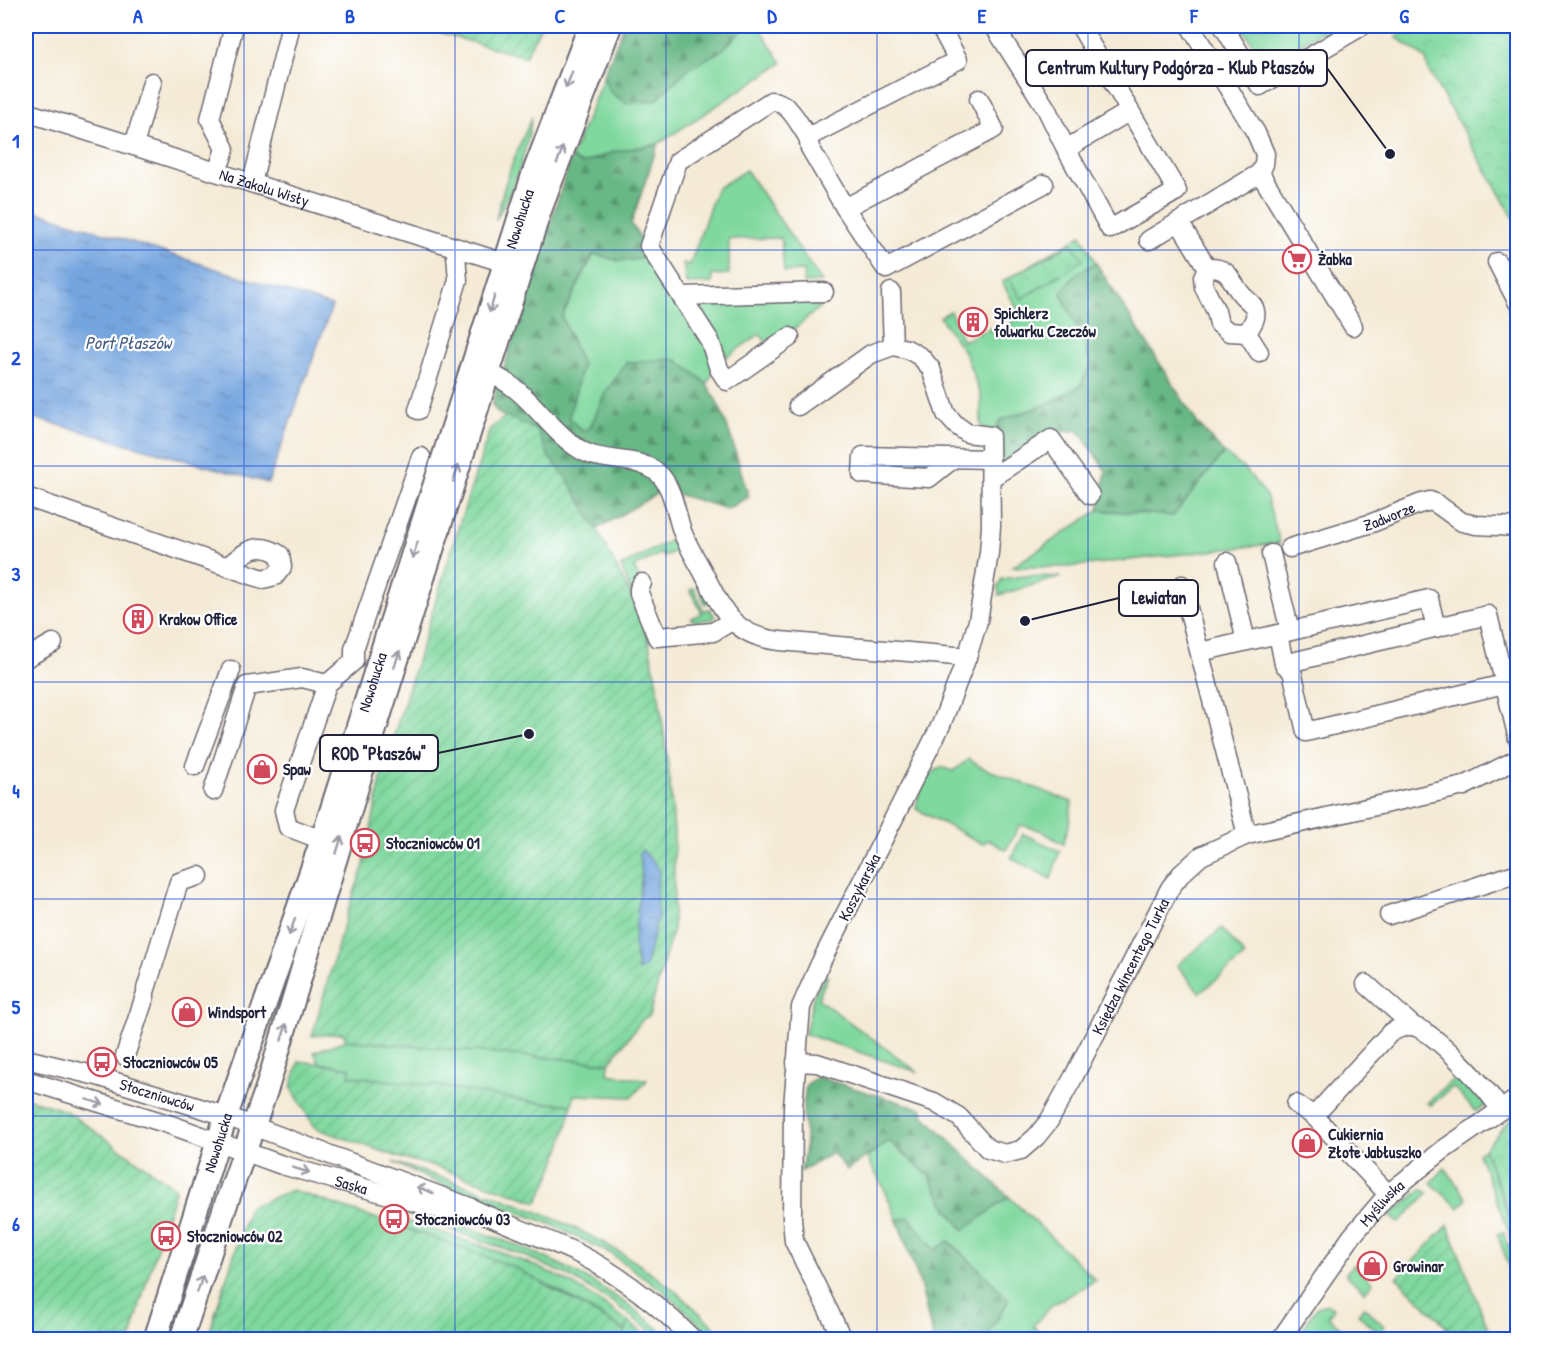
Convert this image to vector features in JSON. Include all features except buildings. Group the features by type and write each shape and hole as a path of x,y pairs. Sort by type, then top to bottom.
{"main road":[{"name":"Nowohucka","path":"155,1340 226,1116 322,840 533,175 590,26"},
{"name":"Nowohucka","path":"181,1340 226,1204 255,1126 363,767 540,210 609,26"}],"street":[{"path":"217,172 225,149 210,119 234,26"},
{"path":"252,183 289,33 288,26"},
{"path":"807,137 958,60 940,26"},
{"path":"994,26 1046,108 1110,229 1177,190 1130,111 1086,28"},
{"path":"1149,240 1260,173 1264,164 1265,154 1256,134 1190,26"},
{"path":"1223,26 1260,86 1362,26"},
{"path":"134,146 152,82"},
{"path":"845,207 994,129 980,99"},
{"path":"790,337 727,381 719,369 710,340 649,246 678,160 771,101 778,101 785,105 807,137 810,148 845,207 886,269 1044,184"},
{"path":"1066,149 1130,111"},
{"name":"Na Zakolu Wisły","path":"26,112 505,263"},
{"path":"1260,173 1353,326"},
{"path":"1179,222 1207,268"},
{"path":"418,410 458,280 456,255 458,248"},
{"path":"1497,262 1518,303"},
{"path":"1207,268 1219,267 1228,273 1241,294 1253,305 1256,311 1255,320 1247,333"},
{"path":"1207,268 1203,277 1204,287 1216,311 1219,324 1229,332 1247,333"},
{"path":"681,296 824,292"},
{"path":"798,406 871,354 893,346 891,292"},
{"path":"1247,333 1259,352"},
{"name":"Koszykarska","path":"843,1340 794,1241 792,1219 793,1107 801,1007 941,725 978,621 987,572 991,526 990,436 967,433 956,425 946,414 931,369 921,357 907,349 893,346"},
{"path":"488,373 510,383 580,450 601,458 638,463 650,467 659,474 671,495 683,534 716,598 729,618 746,631 767,640 967,657"},
{"path":"953,459 990,469 1051,439 1090,495"},
{"path":"322,840 288,827 284,810 327,684 354,661 354,649 421,457"},
{"path":"26,497 227,567"},
{"name":"Zadworze","path":"1290,548 1372,523 1430,501 1462,522 1518,527"},
{"path":"1271,554 1284,633 1284,664 1292,671 1306,732 1504,684"},
{"path":"1227,562 1246,642"},
{"path":"642,584 639,593 657,637 713,632 729,618"},
{"path":"1182,585 1247,835"},
{"path":"1200,652 1429,599 1436,628"},
{"path":"1284,664 1488,615 1518,739"},
{"path":"684,621 686,626 711,625 729,618"},
{"path":"26,658 52,643"},
{"path":"195,766 231,670"},
{"path":"213,790 247,686 302,678 327,684"},
{"name":"Księdza Wincentego Turka","path":"796,1062 817,1063 934,1102 959,1117 988,1149 1005,1154 1021,1150 1036,1137 1059,1104 1170,888 1180,874 1201,856 1247,835 1464,786 1518,759"},
{"path":"1389,915 1518,873"},
{"path":"125,1056 179,882 199,876"},
{"path":"1366,984 1413,1026 1428,1033 1490,1093 1500,1109"},
{"path":"1314,1116 1390,1033 1402,1026 1413,1026"},
{"name":"Stoczniowców","path":"26,1059 87,1073 255,1126"},
{"name":"Stoczniowców","path":"26,1080 171,1125 245,1153"},
{"name":"Myśliwska","path":"1280,1340 1352,1236 1388,1194 1443,1150 1518,1098"},
{"path":"1296,1104 1314,1116 1388,1194"},
{"name":"Saska","path":"255,1126 437,1194 493,1220 548,1240 600,1266 655,1304 694,1340"},
{"name":"Saska","path":"245,1153 439,1209 493,1220"}],"green space":[{"path":"414,26 541,26 525,57"},
{"path":"624,26 758,26 782,63 658,144 613,152 582,164 571,158"},
{"path":"624,26 747,26 721,51 689,68 656,100 627,104 609,91 603,75"},
{"path":"1242,26 1347,26 1326,38 1321,31 1266,67"},
{"path":"1410,26 1517,26 1517,224 1429,72 1426,59 1396,37"},
{"path":"532,117 519,170 496,220 511,167"},
{"path":"658,144 631,224 647,247 640,259 620,261 593,254 562,317 582,365 569,417 582,431 590,428 605,393 627,362 675,359 705,382 716,399 727,426 749,497 727,509 663,490 597,529 568,480 549,457 537,430 499,414 492,405 571,158 583,164 613,152"},
{"path":"746,170 822,282 804,283 804,271 784,272 781,238 729,239 729,274 712,275 712,283 686,284 683,263 690,265 716,189"},
{"path":"1081,235 1096,263 1076,274 1061,293 1084,342 1091,366 1079,387 1045,405 1001,420 995,430 981,427 981,396 965,353 940,317 950,311 963,341 991,328 994,334 1021,316 1002,282"},
{"path":"1072,243 1083,260 1022,299 1008,278"},
{"path":"647,247 707,343 713,373 707,384 675,359 605,393 590,429 582,431 569,417 582,365 562,317 594,254 620,261"},
{"path":"1096,263 1198,424 1224,453 1173,516 1099,510 1106,471 1078,430 1049,434 997,467 995,430 1001,420 1045,405 1079,387 1091,366 1084,342 1061,293 1076,274"},
{"path":"820,295 821,306 789,334 785,329 766,342 760,334 727,357 700,311 702,302"},
{"path":"506,416 537,430 549,457 568,480 597,529 632,598 649,643 659,696 674,832 673,928 649,1016 643,1019 609,1063 346,1040 343,1033 312,1036 348,910 364,865 382,774 461,519 490,429"},
{"path":"1224,453 1246,470 1266,495 1280,543 1068,567 1012,567 1099,510 1173,516"},
{"path":"679,536 709,602 705,604 681,548 663,557 661,553 634,567 639,578 651,643 621,566"},
{"path":"1024,576 1061,577 999,595 998,586 1002,579"},
{"path":"694,588 703,610 710,609 715,617 713,619 693,621 691,618 702,613 690,590"},
{"path":"969,759 981,767 1072,802 1069,825 1063,844 1040,830 1020,825 1006,850 988,840 983,844 916,809 921,790 931,774 942,767 953,771"},
{"path":"1023,834 1060,851 1051,879 1011,858"},
{"path":"1222,928 1245,956 1200,993 1177,965"},
{"path":"826,975 828,976 818,999 918,1072 805,1034 814,994"},
{"path":"346,1040 609,1063 608,1074 647,1080 632,1097 574,1095 572,1105 532,1102 438,1086 349,1076 350,1068 319,1063 314,1052"},
{"path":"299,1061 350,1068 349,1076 438,1086 532,1102 572,1105 558,1155 537,1202 315,1128 291,1087"},
{"path":"1460,1073 1485,1100 1485,1106 1475,1111 1453,1087 1431,1105 1427,1103"},
{"path":"817,1077 923,1109 923,1115 1009,1197 964,1230 948,1210 929,1176 889,1141 847,1170 833,1153 801,1171 806,1141 803,1109 806,1085"},
{"path":"26,1098 66,1111 176,1188 131,1339 26,1339"},
{"path":"1517,1112 1517,1232 1484,1149"},
{"path":"889,1141 929,1176 948,1210 964,1230 1009,1197 1096,1280 1052,1305 1033,1326 1046,1339 991,1339 987,1336 1009,1300 949,1241 935,1250 909,1218 897,1220 885,1190 867,1158"},
{"path":"1484,1149 1517,1239 1517,1253 1478,1153"},
{"path":"393,1162 530,1209 613,1248 652,1273 689,1303 725,1339 716,1339 665,1292 610,1253 548,1223 436,1182"},
{"path":"1445,1168 1467,1199 1459,1208 1431,1183"},
{"path":"1422,1189 1428,1193 1399,1223 1390,1216"},
{"path":"292,1190 516,1268 626,1331 621,1340 207,1339 249,1207"},
{"path":"212,1191 219,1192 169,1339 164,1340"},
{"path":"402,1213 431,1217 459,1225 531,1251 603,1288 649,1320 671,1339 661,1339 611,1301 567,1275 520,1254"},
{"path":"909,1217 935,1250 948,1241 1009,1300 987,1336 991,1339 933,1339 920,1283 897,1220"},
{"path":"401,1219 504,1254 563,1279 629,1322 626,1331 552,1287 423,1234 399,1227"},
{"path":"1448,1225 1492,1339 1435,1339 1447,1327 1397,1278"},
{"path":"1503,1232 1517,1268 1517,1287 1497,1234"},
{"path":"1354,1264 1373,1283 1365,1292 1346,1275"},
{"path":"1328,1304 1334,1308 1328,1316 1352,1339 1296,1339 1317,1307"},
{"path":"1364,1307 1385,1327 1379,1333 1358,1314"},
{"path":"629,1322 651,1339 621,1340"}],"water":[{"name":"Port Płaszów","path":"26,208 332,306 268,483 26,416"},
{"path":"642,850 657,866 659,872 656,893 658,916 645,968 638,971 634,941 642,873 639,854"}],"place":[{"name":"Centrum Kultury Podgórza - Klub Płaszów","path":"1390,154"},
{"name":"Żabka","path":"1297,259"},
{"name":"Spichlerz folwarku Czeczów","path":"973,322"},
{"name":"Krakow Office","path":"138,619"},
{"name":"Lewiatan","path":"1025,621"},
{"name":"ROD \"Płaszów\"","path":"529,734"},
{"name":"Spaw","path":"262,769"},
{"name":"Stoczniowców 01","path":"365,843"},
{"name":"Windsport","path":"187,1012"},
{"name":"Stoczniowców 05","path":"102,1062"},
{"name":"Cukiernia Złote Jabłuszko","path":"1307,1143"},
{"name":"Stoczniowców 03","path":"394,1219"},
{"name":"Stoczniowców 02","path":"166,1236"},
{"name":"Growinar","path":"1372,1266"}]}
